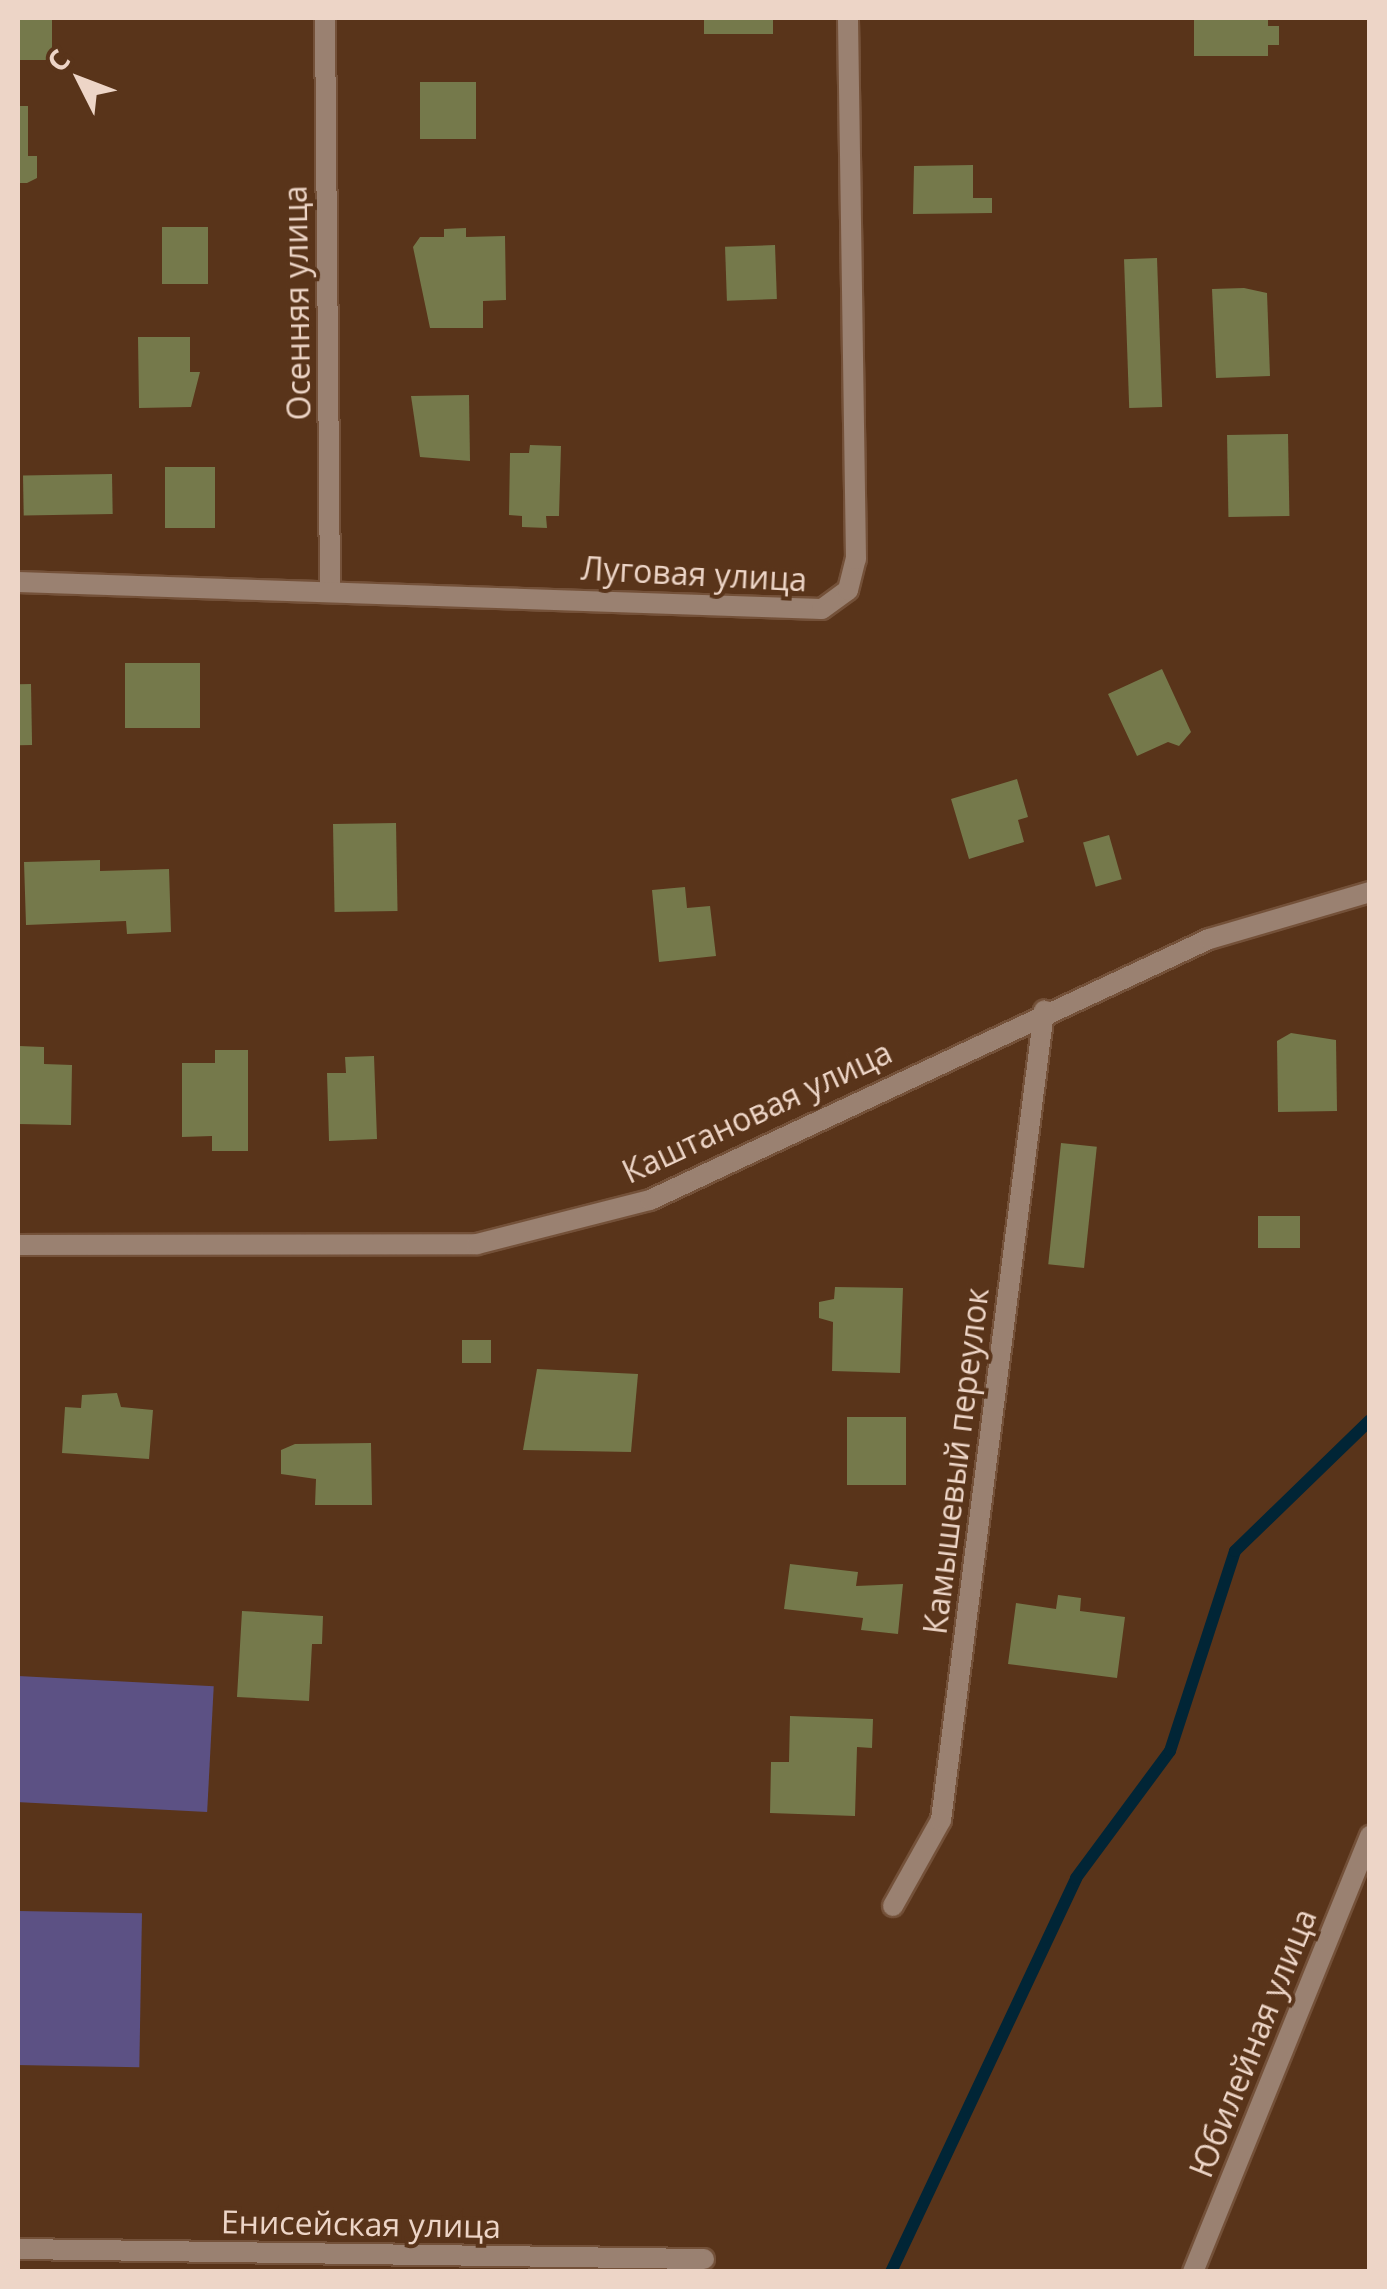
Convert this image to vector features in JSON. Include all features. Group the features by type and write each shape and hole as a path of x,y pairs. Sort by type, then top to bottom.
{"street":[{"name":"Осенняя улица","path":"325,18 330,587"},
{"name":"Луговая улица","path":"18,582 330,587 822,609 848,590 856,559 848,18"},
{"name":"Каштановая улица","path":"18,1245 477,1244 650,1200 1044,1011 1210,939 1370,892"},
{"name":"Камышевый переулок","path":"893,1906 941,1820 1044,1011"},
{"name":"Юбилейная улица","path":"1193,2272 1370,1836"},
{"name":"Енисейская улица","path":"18,2249 704,2259"}],"shaded area":[{"path":"18,1676 214,1686 207,1812 18,1802"},
{"path":"18,1911 142,1913 139,2067 18,2065"}],"building":[{"path":"18,18 52,18 52,60 18,60"},
{"path":"704,18 773,18 773,34 704,34"},
{"path":"1194,18 1268,18 1268,26 1279,26 1279,45 1268,45 1268,56 1194,56"},
{"path":"420,82 476,82 476,139 420,139"},
{"path":"18,106 28,106 28,156 37,156 37,178 27,183 18,183"},
{"path":"973,165 973,198 992,198 992,213 913,214 914,166"},
{"path":"162,227 208,227 208,284 162,284"},
{"path":"466,228 466,237 505,236 506,300 483,301 483,328 430,328 413,247 420,237 444,237 444,229"},
{"path":"775,245 777,299 727,301 725,247"},
{"path":"1157,258 1162,407 1129,408 1124,259"},
{"path":"1244,288 1267,293 1270,376 1216,378 1212,289"},
{"path":"138,337 190,337 190,372 200,372 191,407 139,408"},
{"path":"469,395 470,461 420,457 411,396"},
{"path":"1288,434 1289,516 1228,517 1227,435"},
{"path":"530,445 561,446 559,516 546,516 547,528 522,527 522,516 509,515 510,453 529,453"},
{"path":"165,467 215,467 215,528 165,528"},
{"path":"112,474 113,514 24,516 23,476"},
{"path":"125,663 200,663 200,728 125,728"},
{"path":"1162,669 1191,732 1179,746 1168,742 1137,756 1108,694"},
{"path":"18,684 31,684 32,745 19,745"},
{"path":"1017,779 1028,817 1018,820 1024,842 969,859 951,799"},
{"path":"396,823 398,911 335,912 333,824"},
{"path":"1109,835 1122,879 1096,887 1083,842"},
{"path":"100,860 100,871 169,869 171,932 127,934 126,921 26,925 24,862"},
{"path":"685,887 687,908 710,906 716,956 659,962 652,890"},
{"path":"1291,1033 1336,1040 1337,1111 1278,1112 1277,1041"},
{"path":"19,1046 44,1047 44,1064 72,1065 71,1125 18,1124"},
{"path":"215,1050 248,1050 248,1151 212,1151 212,1136 182,1137 182,1063 215,1063"},
{"path":"374,1056 377,1139 329,1141 327,1073 346,1073 345,1057"},
{"path":"1061,1143 1097,1147 1084,1268 1048,1264"},
{"path":"1258,1216 1300,1216 1300,1248 1258,1248"},
{"path":"835,1287 903,1288 900,1373 832,1371 833,1322 819,1318 819,1302 834,1299"},
{"path":"462,1340 491,1340 491,1363 462,1363"},
{"path":"537,1369 638,1374 631,1452 523,1450"},
{"path":"117,1393 121,1407 153,1410 149,1459 62,1453 65,1407 81,1408 82,1395"},
{"path":"847,1417 906,1417 906,1485 847,1485"},
{"path":"371,1443 372,1505 315,1505 316,1479 281,1474 281,1450 295,1444"},
{"path":"790,1564 858,1572 856,1586 903,1584 898,1634 861,1630 863,1618 784,1609"},
{"path":"1058,1595 1081,1598 1080,1611 1125,1617 1117,1678 1008,1664 1016,1603 1056,1609"},
{"path":"242,1611 323,1616 322,1644 312,1644 309,1701 237,1697"},
{"path":"790,1716 873,1719 872,1748 857,1747 855,1816 770,1813 771,1762 789,1762"}],"waterway":[{"path":"891,2272 1076,1878 1170,1751 1235,1551 1370,1420"}]}
